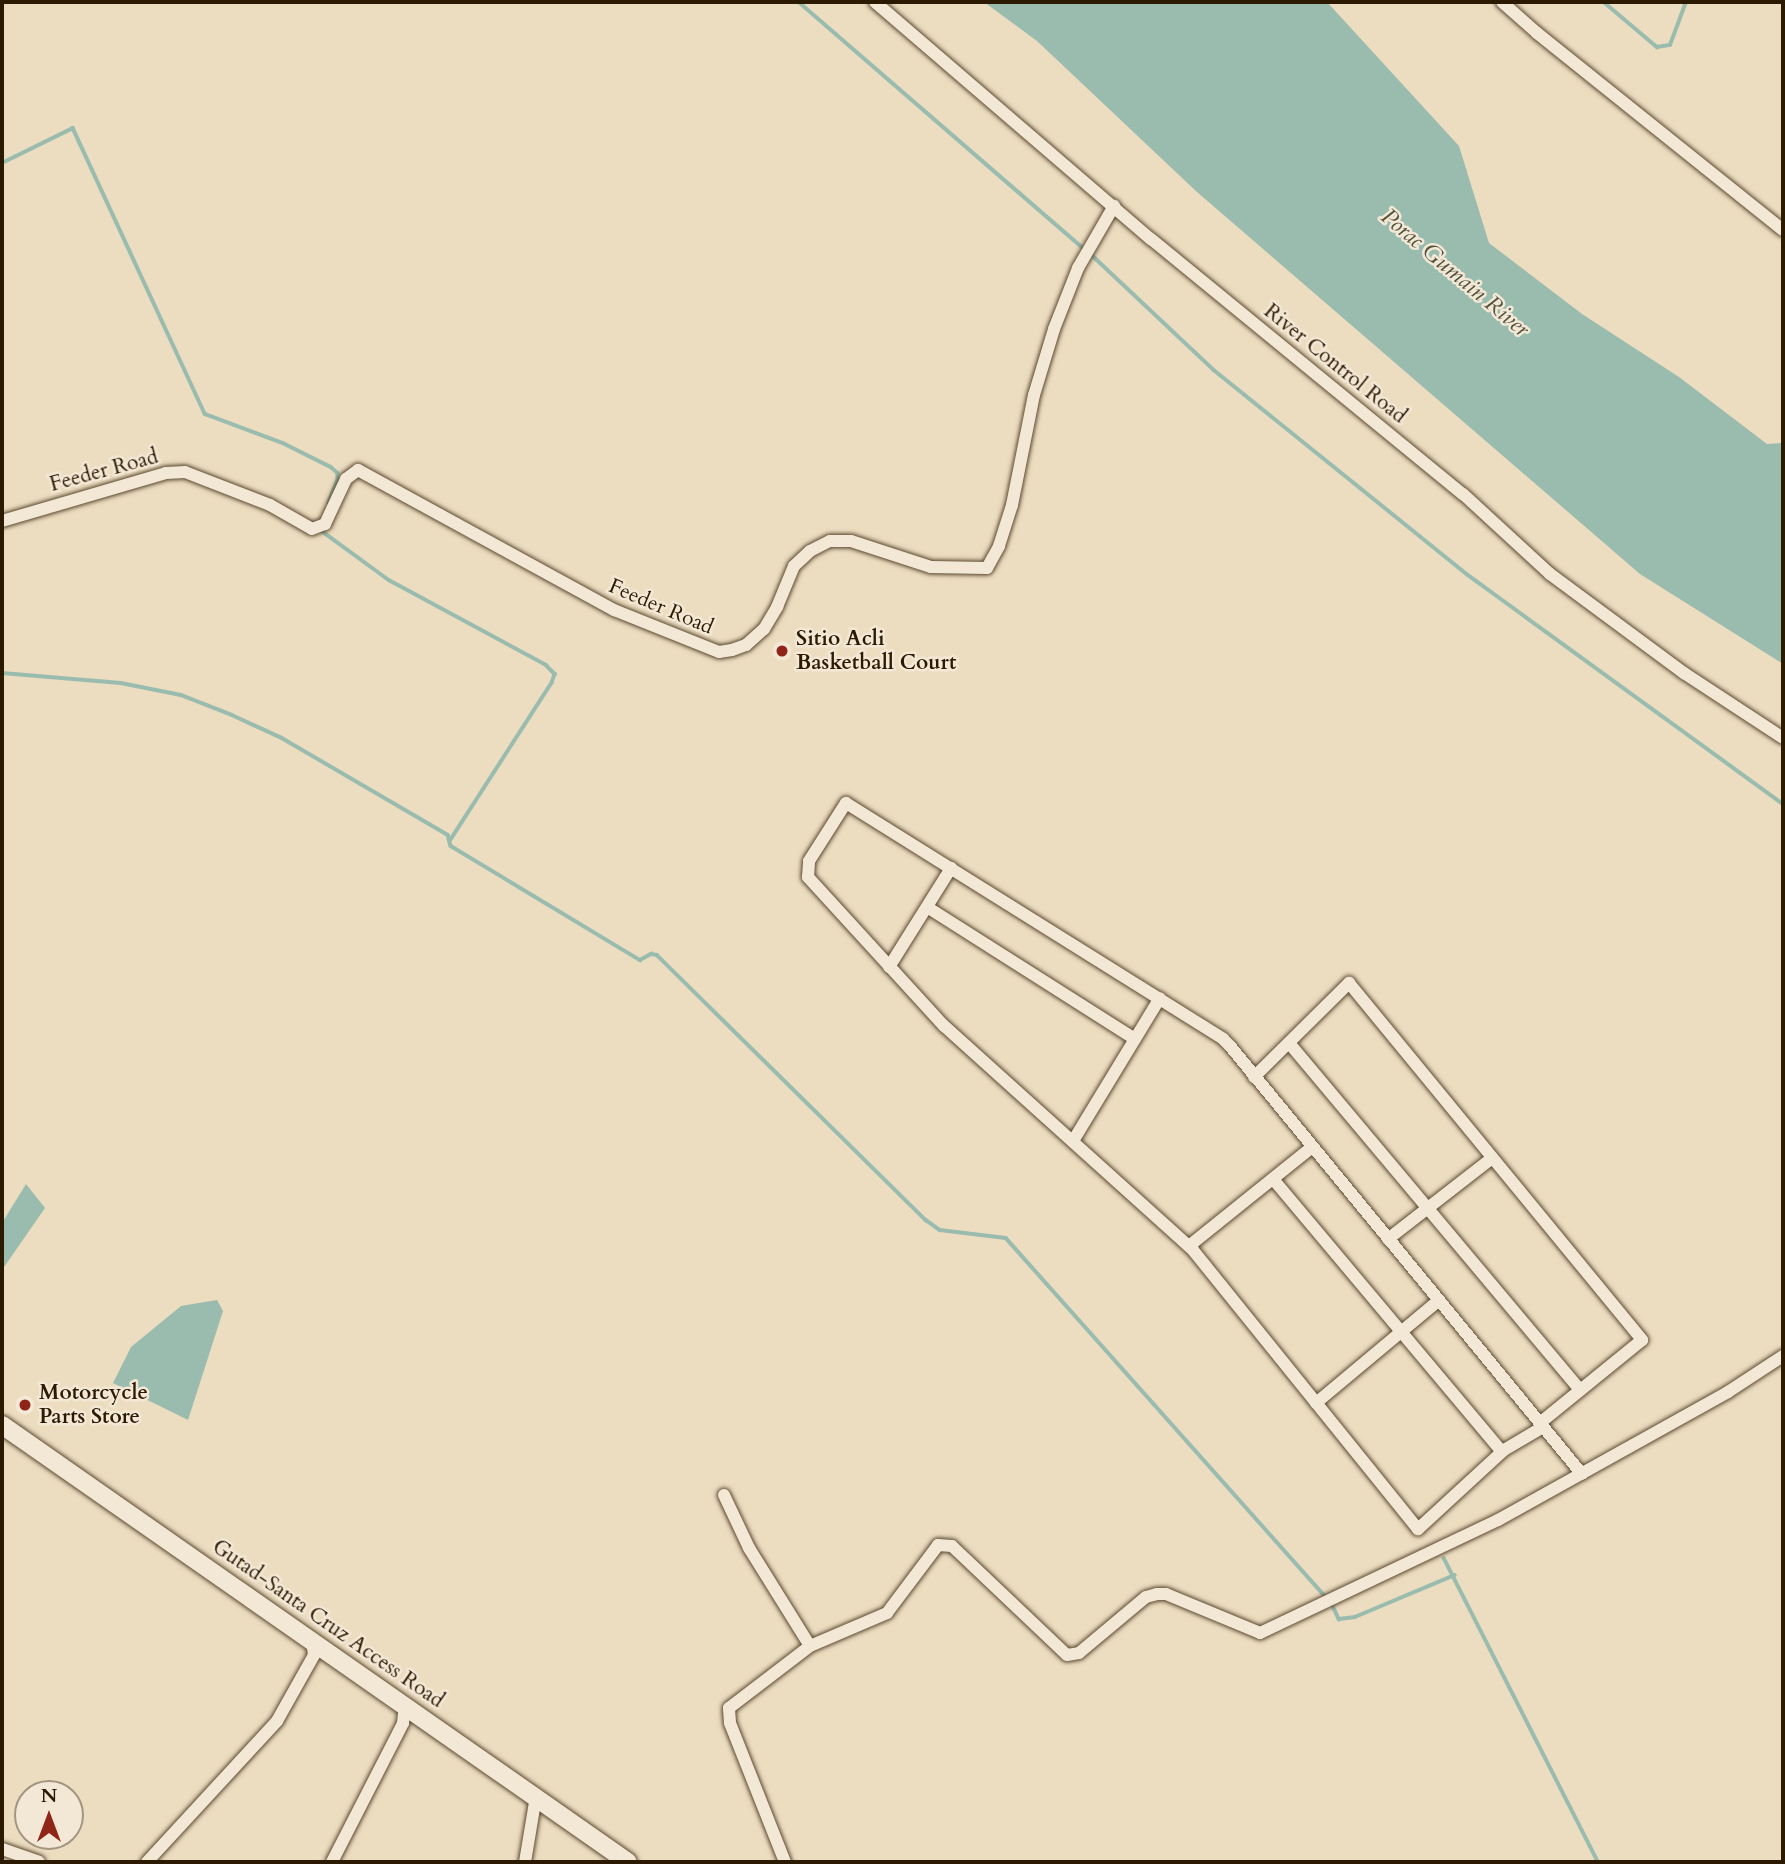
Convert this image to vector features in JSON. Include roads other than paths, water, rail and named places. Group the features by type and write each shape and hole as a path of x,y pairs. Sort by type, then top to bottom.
{"main road":[{"name":"Gutad-Santa Cruz Access Road","path":"2,1425 628,1862"}],"street":[{"name":"River Control Road","path":"875,2 1114,206 1464,494 1550,575 1684,673 1783,738"},
{"path":"1502,2 1783,230"},
{"name":"Feeder Road","path":"2,521 166,472 185,472 270,505 312,529 325,524 346,479 358,470 614,610 719,652 732,650 746,645 764,629 777,607 794,566 810,551 830,541 851,541 931,567 987,568 999,546 1012,505 1034,395 1054,329 1078,268 1114,206"},
{"path":"1254,1077 1349,983 1642,1340 1541,1425 1502,1452 1418,1529 1189,1246 944,1026 808,877 809,861 846,803 1223,1039 1254,1077 1541,1425 1582,1474"},
{"path":"889,967 951,868"},
{"path":"927,907 1135,1039"},
{"path":"1073,1141 1160,998"},
{"path":"1289,1043 1580,1390"},
{"path":"1189,1246 1312,1147"},
{"path":"1388,1239 1492,1158"},
{"path":"1273,1179 1502,1452"},
{"path":"1316,1402 1438,1300"},
{"path":"785,1862 730,1723 729,1708 810,1646 887,1613 933,1548 942,1544 951,1546 1067,1655 1079,1653 1146,1597 1157,1594 1166,1594 1256,1633 1319,1607 1498,1520 1728,1392 1783,1356"},
{"path":"724,1495 749,1548 810,1646"},
{"path":"148,1862 277,1721 314,1655 312,1640"},
{"path":"332,1862 403,1723 405,1705"},
{"path":"525,1862 536,1796"},
{"path":"2,1849 39,1862"}],"water":[{"name":"Porac Gumain River","path":"984,2 1327,2 1459,146 1489,243 1582,314 1679,377 1767,444 1783,443 1783,664 1640,574 1197,192 1037,41"},
{"path":"26,1184 45,1208 2,1270 2,1223"},
{"path":"217,1300 223,1311 188,1420 113,1383 131,1347 181,1306"}],"waterway":[{"path":"799,2 1084,249"},
{"path":"1604,2 1657,47 1670,45 1686,2"},
{"path":"2,163 73,128 205,414 283,443 331,467 338,473 338,480 329,502"},
{"path":"1093,256 1214,370 1468,575 1783,804"},
{"path":"319,529 389,580 546,665 555,674 552,683 450,841"},
{"path":"2,673 121,683 181,695 232,715 282,738 448,835 451,846 640,960 651,954 657,955 926,1220 940,1230 1006,1238 1327,1598"},
{"path":"1444,1558 1598,1862"},
{"path":"1332,1604 1339,1619 1355,1617 1455,1575"}],"place":[{"name":"Sitio Acli Basketball Court","path":"782,651"},
{"name":"Motorcycle Parts Store","path":"25,1405"}]}
